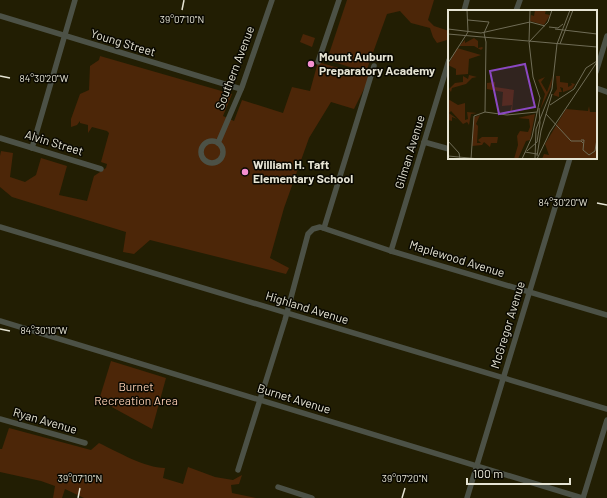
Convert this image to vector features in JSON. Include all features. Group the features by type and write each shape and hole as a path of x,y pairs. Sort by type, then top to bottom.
{"street":[{"path":"32,148 75,0"},
{"name":"Southern Avenue","path":"218,143 241,89 272,0"},
{"path":"318,62 339,0"},
{"path":"464,10 467,0"},
{"path":"516,10 520,0"},
{"name":"Young Street","path":"0,16 241,89"},
{"path":"597,69 607,36"},
{"name":"Gilman Avenue","path":"391,251 448,63"},
{"path":"238,470 286,314 308,234 317,227 324,228 374,66"},
{"path":"597,88 607,92"},
{"name":"Alvin Street","path":"0,138 101,169"},
{"path":"212,141 218,143 223,152 221,158 217,162 206,162 201,154 201,150 204,145 212,141"},
{"path":"424,142 448,149"},
{"name":"McGregor Avenue","path":"467,498 570,159"},
{"name":"Highland Avenue","path":"0,227 607,410"},
{"name":"Maplewood Avenue","path":"324,228 391,251 607,315"},
{"name":"Burnet Avenue","path":"0,321 582,498"},
{"name":"Ryan Avenue","path":"0,419 85,443"},
{"path":"582,498 607,420"},
{"path":"278,487 312,498"}],"green space":[{"path":"347,0 434,0 428,20 434,26 448,31 447,40 437,43 430,28 411,23 400,11 387,14 366,72 327,60"},
{"path":"303,34 315,38 312,47 300,42"},
{"path":"100,56 232,94 223,116 234,121 242,100 283,113 292,87 310,91 318,62 370,77 354,109 331,102 309,138 284,208 270,258 289,268 286,274 150,240 134,254 123,252 126,232 12,197 0,187 1,151 13,153 10,177 25,182 36,175 41,158 67,166 59,195 87,201 94,176 106,168 107,164 101,162 109,133 107,131 92,127 88,133 88,125 80,123 80,121 77,125 71,127 71,119 80,94 89,90 90,66 99,60"},
{"name":"Burnet Recreation Area","path":"111,361 166,378 152,429 99,400"},
{"path":"9,428 91,450 99,443 140,462 165,468 163,478 183,484 188,467 215,477 233,480 242,475 239,484 231,485 232,493 256,498 84,498 65,489 62,498 53,498 55,486 41,481 0,472 0,449 2,449"}],"place":[{"name":"Mount Auburn Preparatory Academy","path":"311,64"},
{"name":"William H. Taft Elementary School","path":"245,172"}]}
